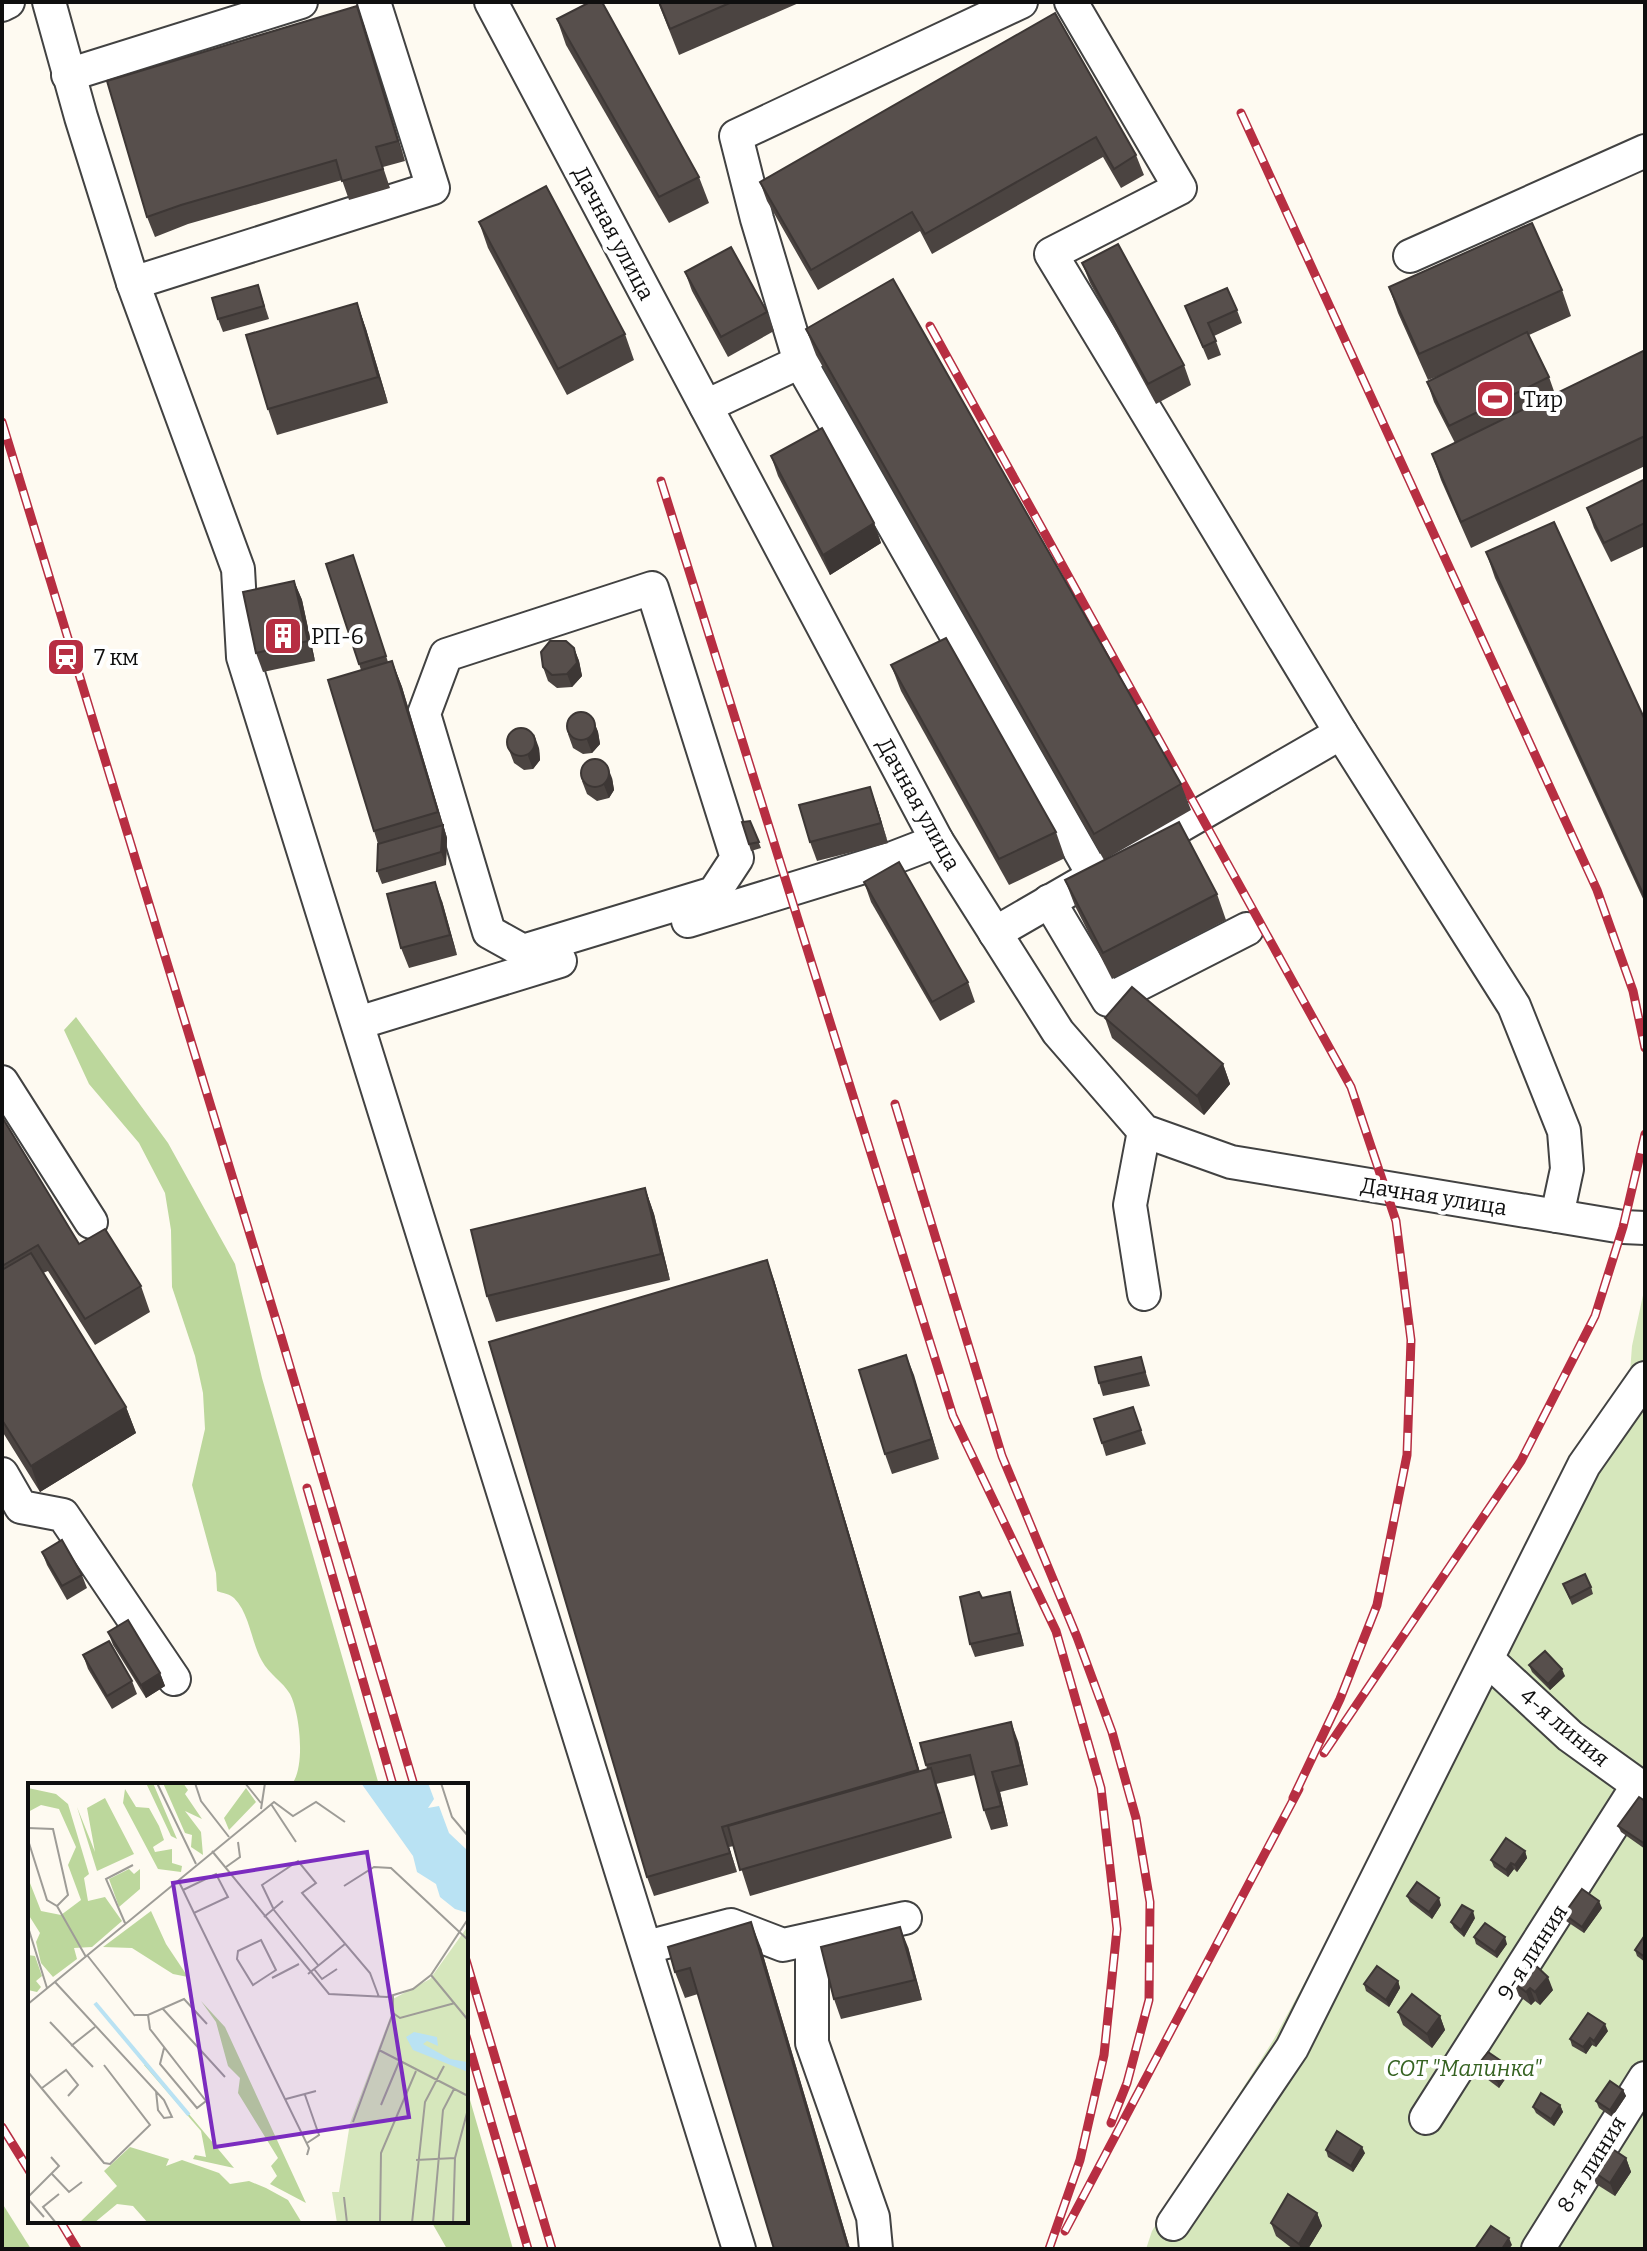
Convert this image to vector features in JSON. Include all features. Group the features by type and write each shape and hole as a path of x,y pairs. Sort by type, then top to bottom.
{"street":[{"path":"2,5 8,2"},
{"path":"49,2 68,75 133,283 238,569 243,657 739,2249"},
{"path":"68,75 301,2"},
{"path":"133,283 433,188 374,2"},
{"name":"Дачная улица","path":"491,2 937,841 1058,1032 1144,1131 1231,1162 1645,1228"},
{"path":"1021,2 736,136 757,219 800,362 1094,876"},
{"path":"1071,2 1180,188 1051,254 1341,733 1514,1006 1564,1131 1567,1169 1557,1216"},
{"path":"1410,256 1645,151"},
{"path":"706,406 800,362 838,335"},
{"path":"652,588 737,858 714,893 523,951 489,932 424,714 446,655 652,588"},
{"path":"995,933 1341,733"},
{"path":"358,1023 893,858 937,841"},
{"path":"1049,901 1108,1000 1247,929"},
{"path":"2,1082 91,1222"},
{"path":"1144,1131 1130,1205 1144,1294"},
{"path":"1173,2224 1292,2048 1584,1465 1645,1378"},
{"path":"2,1474 21,1507 63,1515 174,1679"},
{"name":"4-я линия","path":"1488,1660 1570,1736 1642,1788"},
{"name":"9-я линия","path":"1426,2118 1642,1788"},
{"path":"647,1947 731,1925 783,1945 905,1918"},
{"path":"812,1939 812,2043 873,2217 876,2249"},
{"name":"8-я линия","path":"1538,2249 1645,2078"}],"green space":[{"path":"76,1017 168,1143 235,1264 262,1378 378,1783 292,1783 300,1754 294,1703 262,1661 239,1605 232,1597 217,1591 216,1573 192,1485 205,1429 203,1393 195,1356 172,1287 171,1230 165,1193 139,1143 89,1084 64,1030"},
{"name":"СОТ \"Малинка\"","path":"1645,1286 1645,2249 1146,2249 1152,2231 1274,2039 1629,1386 1632,1346"},
{"path":"468,2093 513,2249 447,2249 432,2223 468,2223"},
{"path":"2,2203 31,2249 2,2249"}],"building":[{"path":"590,2 602,2 699,177 659,197 557,19"},
{"path":"659,2 732,2 670,29"},
{"path":"357,6 398,141 376,147 383,169 342,181 336,160 147,217 107,81"},
{"path":"1055,13 1136,155 1114,169 1096,137 925,234 912,212 811,270 760,182"},
{"path":"546,186 625,334 558,369 479,222"},
{"path":"1532,223 1562,290 1419,354 1389,287"},
{"path":"1118,244 1184,365 1148,384 1082,263"},
{"path":"731,247 767,312 721,337 685,272"},
{"path":"893,279 1181,784 1094,834 806,329"},
{"path":"258,285 264,306 218,319 212,298"},
{"path":"1227,288 1237,310 1208,323 1216,341 1203,347 1185,306"},
{"path":"357,303 378,377 268,409 246,335"},
{"path":"1527,332 1549,377 1449,426 1427,382"},
{"path":"1645,350 1645,436 1461,522 1432,454"},
{"path":"822,428 874,523 823,555 771,456"},
{"path":"1645,479 1645,523 1604,543 1587,508"},
{"path":"1554,522 1645,720 1645,898 1486,552"},
{"path":"353,555 386,656 359,664 326,564"},
{"name":"РП-6","path":"294,581 308,641 256,653 243,592"},
{"path":"946,638 1056,832 999,859 891,665"},
{"path":"550,641 566,641 574,648 577,663 567,674 552,675 543,667 541,652"},
{"path":"392,661 438,812 374,831 328,680"},
{"path":"581,712 591,716 595,726 591,736 581,740 571,736 567,726 571,716"},
{"path":"521,728 531,732 535,742 531,752 521,756 511,752 507,742 511,732"},
{"path":"595,759 605,763 609,773 605,783 595,787 585,783 581,773 585,763"},
{"path":"870,787 881,823 810,842 799,805"},
{"path":"750,821 759,842 749,844 742,822"},
{"path":"1179,822 1217,894 1103,953 1065,880"},
{"path":"443,825 441,852 377,871 378,844"},
{"path":"899,862 968,982 932,1002 864,882"},
{"path":"435,882 450,935 401,948 387,894"},
{"path":"1132,987 1223,1064 1197,1096 1105,1018"},
{"path":"2,1117 79,1244 105,1229 141,1286 85,1319 38,1245 2,1266"},
{"path":"645,1188 661,1254 487,1296 471,1230"},
{"path":"31,1253 126,1407 31,1466 2,1420 2,1270"},
{"path":"767,1260 918,1770 722,1827 730,1853 647,1877 489,1342"},
{"path":"906,1355 932,1439 885,1454 859,1370"},
{"path":"1141,1357 1145,1372 1099,1383 1095,1367"},
{"path":"1133,1407 1141,1430 1102,1443 1094,1419"},
{"path":"62,1540 82,1575 62,1586 42,1552"},
{"path":"1585,1574 1591,1587 1570,1598 1563,1584"},
{"path":"979,1592 982,1598 1010,1592 1019,1633 970,1644 960,1597"},
{"path":"128,1620 160,1673 141,1685 108,1632"},
{"path":"109,1641 132,1681 107,1696 83,1655"},
{"path":"1545,1651 1562,1669 1548,1684 1529,1665"},
{"path":"1011,1722 1021,1765 992,1772 1001,1806 984,1810 970,1755 926,1765 920,1743"},
{"path":"931,1768 943,1812 740,1870 728,1826"},
{"path":"1639,1797 1645,1801 1645,1844 1618,1826"},
{"path":"1506,1838 1525,1851 1515,1865 1511,1863 1506,1870 1491,1860"},
{"path":"1417,1882 1439,1898 1429,1912 1407,1896"},
{"path":"1582,1889 1599,1901 1582,1927 1564,1914"},
{"path":"1462,1905 1473,1911 1461,1930 1451,1922"},
{"path":"751,1922 848,2248 845,2249 774,2249 690,1968 675,1972 668,1947"},
{"path":"1485,1923 1505,1937 1495,1952 1474,1937"},
{"path":"900,1927 915,1980 834,1999 821,1947"},
{"path":"1645,1935 1645,1957 1635,1950"},
{"path":"1532,1962 1548,1977 1535,1992 1530,1988 1526,1992 1514,1983"},
{"path":"1377,1966 1398,1981 1386,2000 1364,1984"},
{"path":"1412,1994 1440,2016 1427,2034 1398,2012"},
{"path":"1588,2013 1605,2024 1594,2041 1590,2038 1583,2047 1570,2039"},
{"path":"1488,2052 1507,2065 1497,2081 1477,2066"},
{"path":"1610,2081 1623,2090 1610,2110 1596,2101"},
{"path":"1541,2093 1560,2105 1551,2119 1533,2107"},
{"path":"1337,2131 1362,2147 1351,2166 1326,2150"},
{"path":"1608,2146 1626,2158 1610,2183 1591,2170"},
{"path":"1288,2194 1317,2213 1299,2244 1271,2223"},
{"path":"1491,2226 1509,2238 1502,2249 1475,2249"}],"railway":[{"path":"1241,113 1597,890 1633,991 1645,1048"},
{"path":"930,326 1351,1087 1396,1221 1411,1340 1407,1455 1377,1605 1340,1699 1293,1798"},
{"path":"2,422 280,1333 413,1783"},
{"path":"661,481 953,1416 1056,1631 1101,1788 1117,1929 1104,2055 1080,2160 1049,2249"},
{"path":"895,1104 1002,1456 1077,1637 1112,1732 1136,1818 1150,1902 1149,2000 1127,2083 1111,2123"},
{"path":"1324,1753 1521,1461 1595,1316 1623,1227 1645,1134"},
{"path":"307,1488 392,1783"},
{"path":"1065,2231 1299,1789"},
{"path":"468,1967 552,2249"},
{"path":"468,2043 528,2249"},
{"path":"2,2127 28,2169"},
{"path":"61,2223 77,2249"}],"place":[{"name":"Тир","path":"1495,399"},
{"name":"РП-6","path":"283,636"},
{"name":"7 км","path":"66,657"}]}
